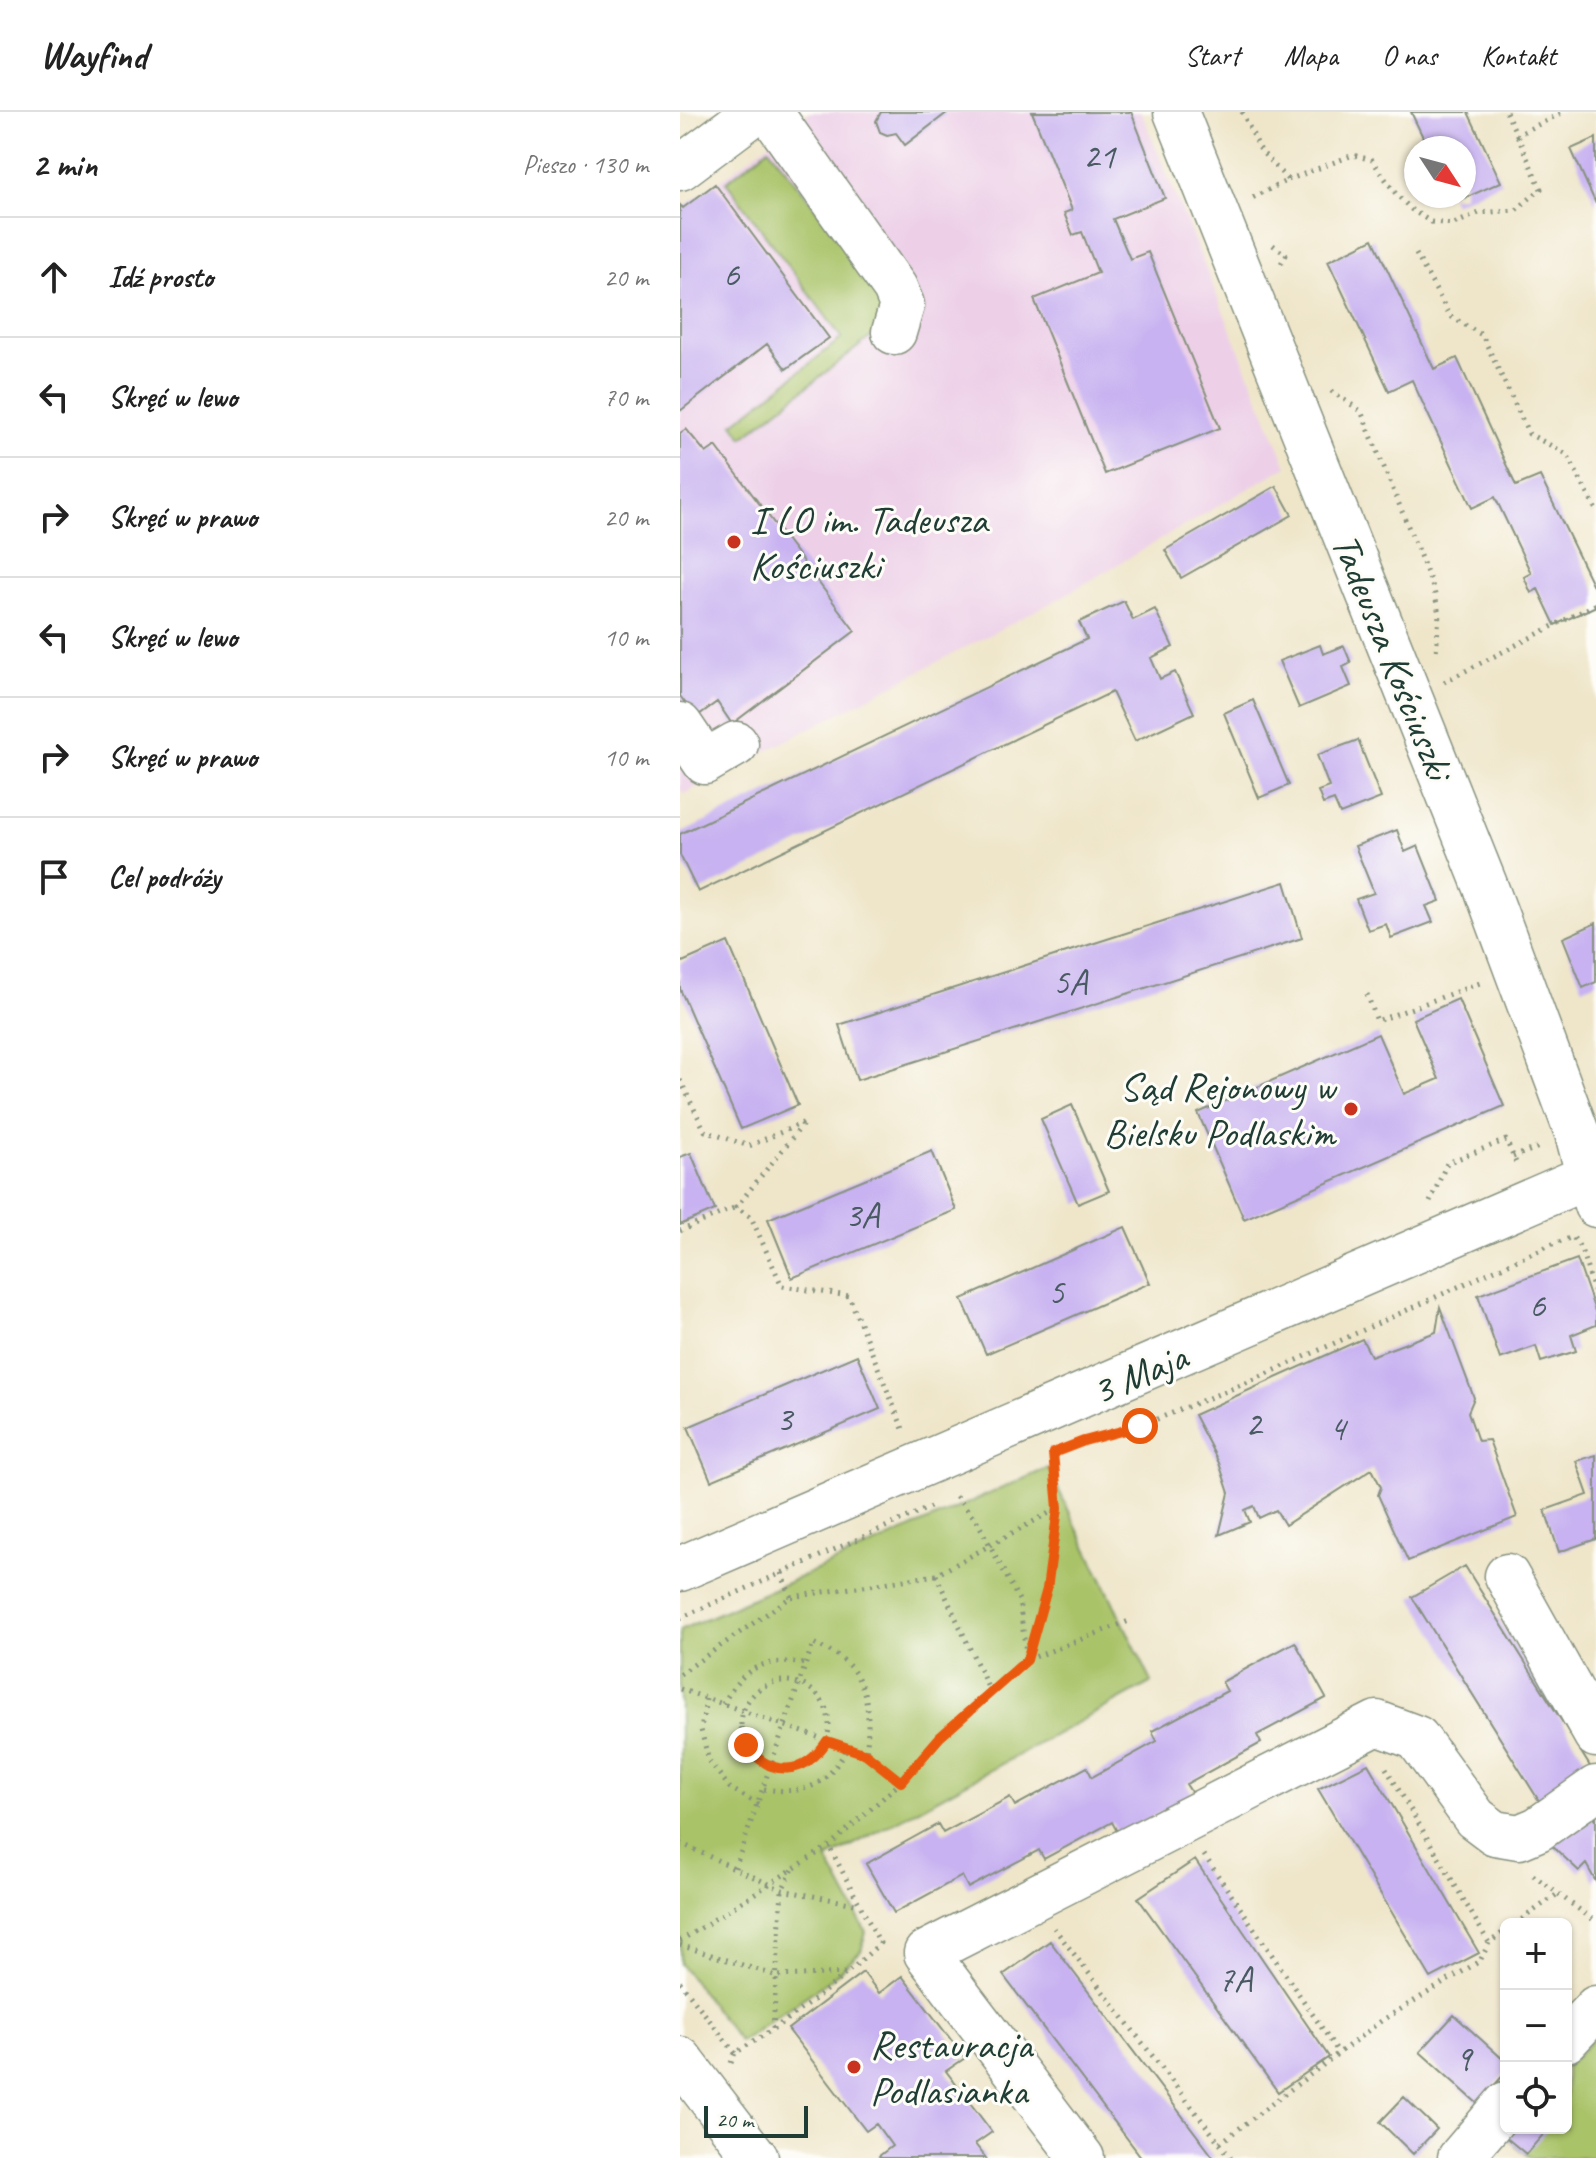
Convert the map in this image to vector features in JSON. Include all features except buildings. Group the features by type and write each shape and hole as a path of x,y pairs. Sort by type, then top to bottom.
{"street":[{"path":"680,168 755,112"},
{"path":"770,112 895,288 902,305 894,332"},
{"name":"Tadeusza Kościuszki","path":"1176,112 1485,885 1594,1184"},
{"path":"680,725 705,762 736,744"},
{"name":"3 Maja","path":"680,1569 1232,1333 1594,1184"},
{"path":"1507,1576 1596,1735"},
{"path":"1082,2158 926,1953 1377,1723 1417,1738 1475,1818 1495,1833 1519,1837 1538,1829 1596,1788"},
{"path":"1572,2034 1596,2008"},
{"path":"680,2059 756,2158"},
{"path":"1460,2158 1500,2111"}],"path":[{"path":"1288,180 1353,155 1372,160 1396,194 1412,210 1431,222 1454,224 1479,213 1516,210 1541,189 1506,112"},
{"path":"1517,135 1564,112"},
{"path":"1416,254 1450,316 1482,335 1529,434 1567,454 1596,510"},
{"path":"1434,687 1596,604"},
{"path":"1367,994 1377,1021 1515,970"},
{"path":"680,1080 705,1131 749,1146 805,1122 736,1207 680,1231"},
{"path":"736,1207 751,1217 782,1286 849,1296 903,1429"},
{"path":"1074,1445 1167,1417 1573,1237 1581,1249 1596,1297"},
{"path":"1040,1459 1064,1449"},
{"path":"1027,1660 1047,1589 1058,1508 1053,1453"},
{"path":"970,1490 956,1496 977,1521 1019,1600 1027,1660"},
{"path":"680,1618 941,1503"},
{"path":"680,1674 791,1597 936,1575 1058,1508"},
{"path":"781,1573 791,1597"},
{"path":"936,1575 990,1692"},
{"path":"680,1943 829,1846 901,1782 940,1737 1027,1660 1129,1621"},
{"path":"735,1868 813,1643 842,1659 862,1686 871,1718 866,1754"},
{"path":"723,1704 735,1683 756,1667 781,1660 806,1664"},
{"path":"782,1681 799,1683 814,1692 825,1705 830,1722 827,1741 805,1765 788,1769 771,1767 756,1758 746,1745 742,1728 743,1712 752,1696 766,1685 782,1681"},
{"path":"680,1689 866,1754 901,1782"},
{"path":"706,1699 701,1730 709,1761 730,1788 758,1804"},
{"path":"1363,1730 1489,1943"},
{"path":"764,1789 789,1792 814,1786 835,1770 848,1747"},
{"path":"680,1843 782,1890 861,1905"},
{"path":"680,1982 735,2053 773,2030 849,1973 880,1943 829,1846"},
{"path":"1203,1854 1339,2053"},
{"path":"773,2030 782,1890 793,1869"},
{"path":"1530,1872 1596,1922"},
{"path":"1524,1918 1559,1893"},
{"path":"1032,1899 1231,2158"},
{"path":"1220,2143 1381,2021 1480,1961 1489,1943 1500,1935"},
{"path":"680,1943 777,1976 849,1973"}],"shaded area":[{"path":"810,112 1141,112 1287,466 1058,599 684,794 680,789 680,211"}],"green space":[{"path":"769,148 883,294 881,329 743,437 733,424 842,338 726,182"},
{"path":"1048,1468 1152,1682 827,1859 866,1932 861,1951 831,1979 740,2042 680,1964 680,1630"},
{"path":"1596,2036 1596,2158 1531,2158 1503,2135 1572,2134 1572,2061"}],"place":[{"name":"I LO im. Tadeusza Kościuszki","path":"734,542"},
{"name":"Sąd Rejonowy w Bielsku Podlaskim","path":"1351,1109"},
{"name":"Restauracja Podlasianka","path":"854,2067"}],"route":[{"path":"746,1745 756,1758 771,1767 788,1769 805,1765 827,1741 866,1754 901,1782 940,1737 1027,1660 1047,1589 1058,1508 1053,1453 1140,1426"}]}
